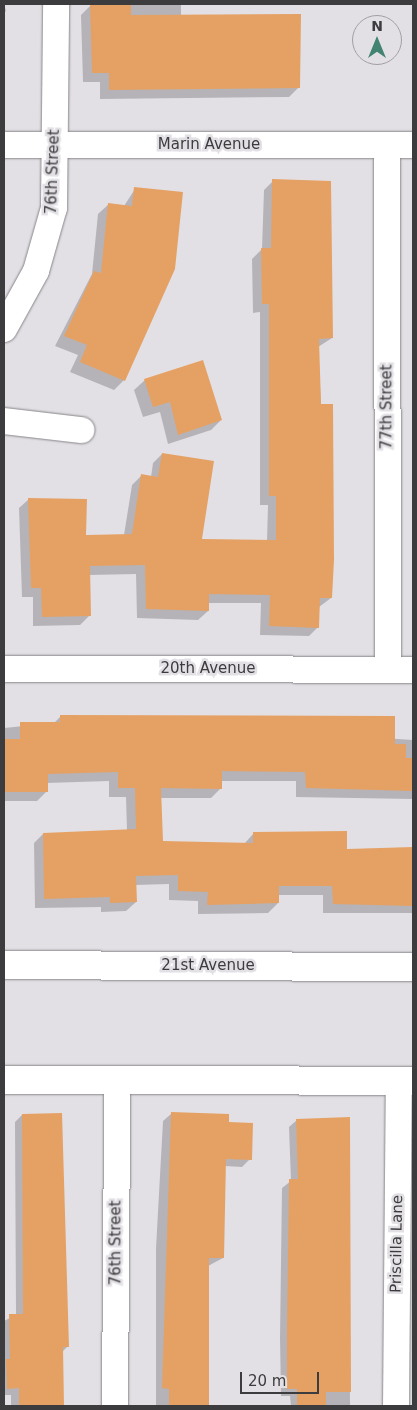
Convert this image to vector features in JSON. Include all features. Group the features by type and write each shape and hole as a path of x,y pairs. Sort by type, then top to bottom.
{"street":[{"name":"76th Street","path":"4,329 48,240 54,208 56,4"},
{"name":"Marin Avenue","path":"4,145 413,145"},
{"name":"77th Street","path":"387,145 401,670"},
{"path":"4,421 81,430"},
{"name":"20th Avenue","path":"4,668 401,670"},
{"name":"21st Avenue","path":"4,965 413,966"},
{"path":"4,1080 406,1081"},
{"name":"76th Street","path":"115,1406 117,1080"},
{"name":"Priscilla Lane","path":"396,1406 406,1081"}],"building":[{"path":"90,4 131,4 131,15 301,14 300,88 109,90 109,73 92,73"},
{"path":"272,179 331,181 333,338 319,339 321,404 333,404 334,560 332,598 320,598 319,628 269,626 270,595 209,594 209,611 146,609 145,565 90,566 91,616 42,617 41,588 31,588 28,498 87,499 86,535 132,534 141,474 158,477 162,453 214,461 202,539 276,540 276,496 269,496 269,304 262,304 261,248 271,248"},
{"path":"134,187 183,192 175,269 125,381 80,362 87,345 64,336 94,271 101,273 108,203 132,206"},
{"path":"203,360 222,420 178,435 170,402 153,407 144,379"},
{"path":"60,715 395,716 395,744 406,744 406,758 413,758 413,791 306,788 305,772 222,771 222,789 161,788 163,841 253,843 253,832 347,831 347,849 413,847 413,906 333,904 332,886 279,886 279,903 207,905 208,892 178,891 178,875 136,876 137,902 110,903 110,897 44,899 43,833 136,829 135,788 118,788 118,772 48,774 48,792 4,792 4,739 20,739 20,722 60,722"},
{"path":"171,1112 229,1114 229,1122 253,1123 252,1160 226,1159 224,1258 209,1258 209,1406 169,1406 169,1389 162,1388"},
{"path":"62,1113 69,1347 63,1347 64,1406 19,1406 19,1388 7,1389 6,1359 10,1359 9,1314 23,1314 22,1114"},
{"path":"350,1117 351,1392 326,1392 326,1406 297,1406 297,1389 287,1389 289,1179 298,1179 296,1119"}]}
